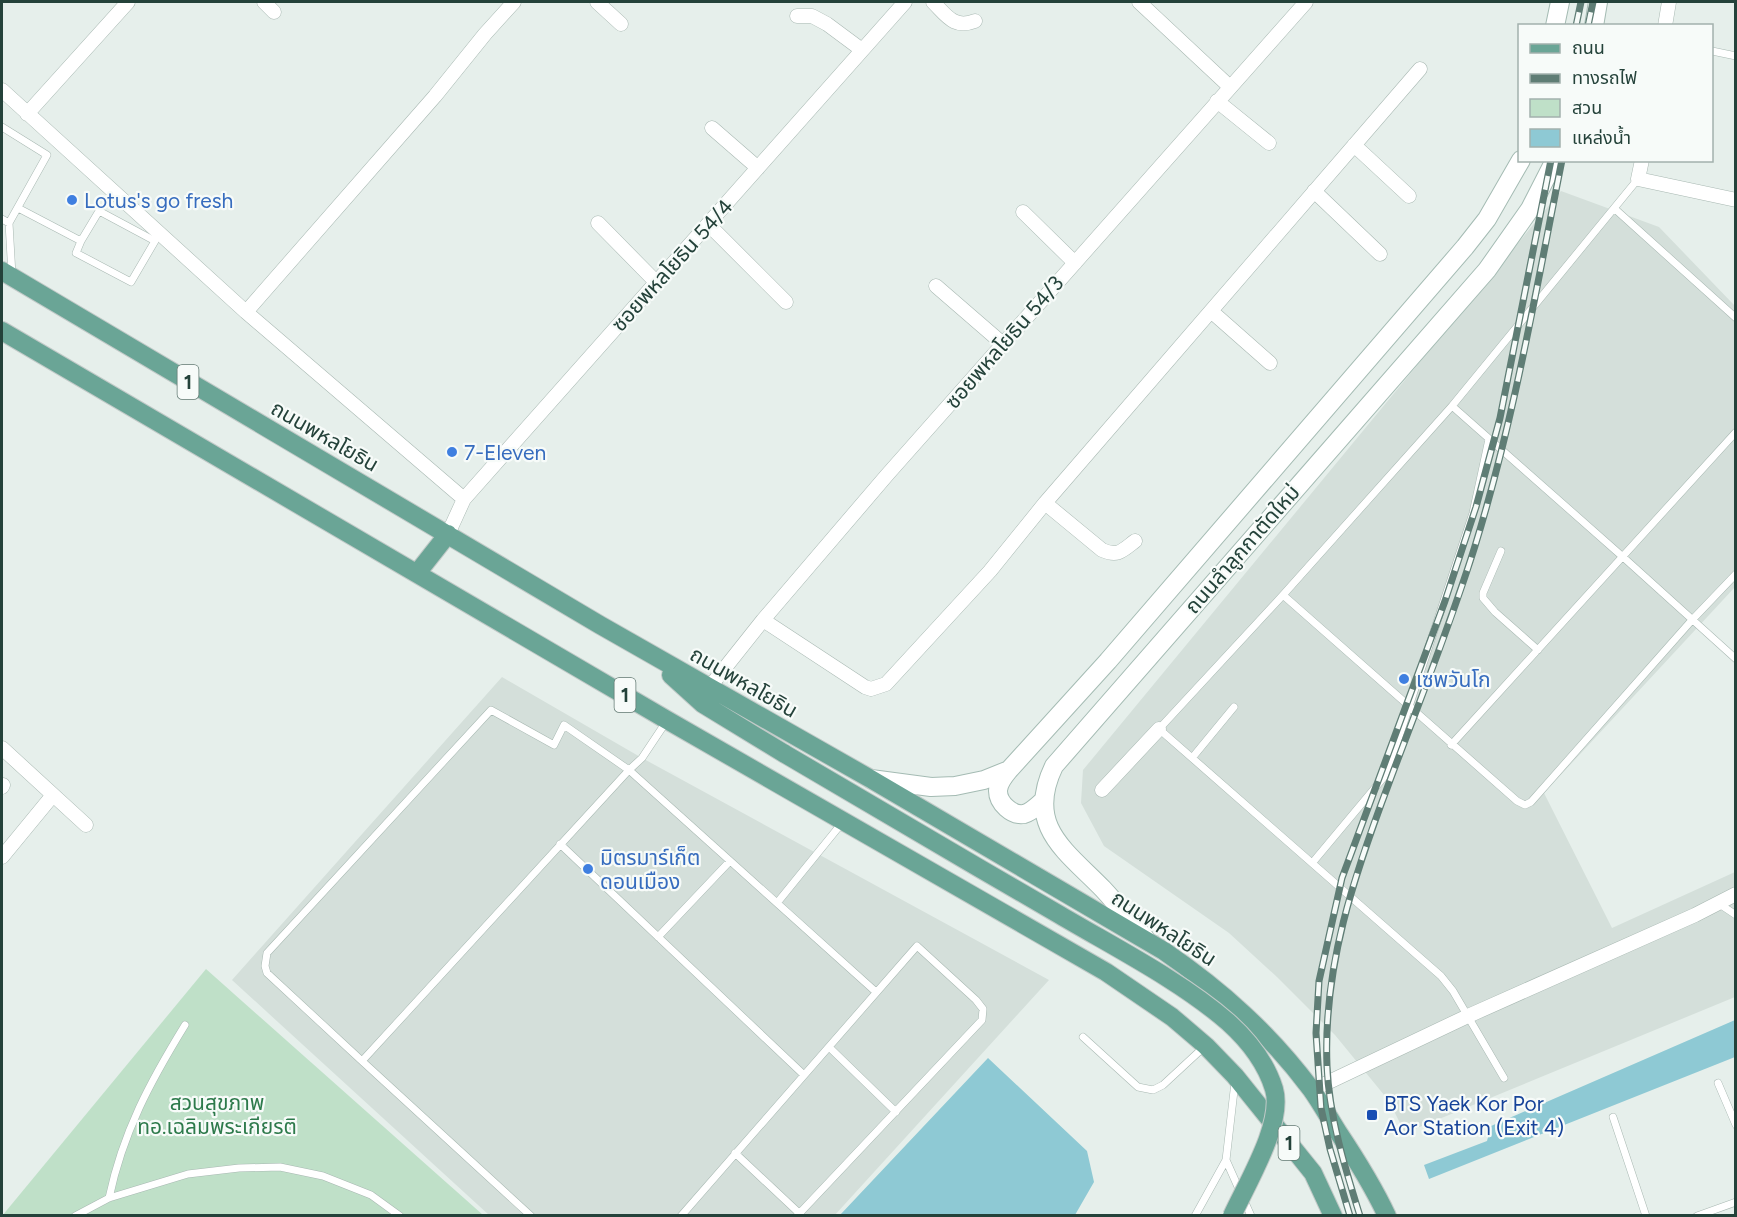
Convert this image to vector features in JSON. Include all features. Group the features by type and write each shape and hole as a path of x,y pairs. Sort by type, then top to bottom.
{"main road":[{"path":"1556,24 1560,2"},
{"path":"1594,24 1598,2"},
{"name":"ถนนลำลูกกาตัดใหม่","path":"869,778 931,786 955,786 984,780 1009,770 1107,661 1465,247 1502,195 1520,162"},
{"name":"ถนนลำลูกกาตัดใหม่","path":"1146,940 1103,890 1054,839 1047,825 1044,800 1047,781 1054,766 1487,270 1530,209 1554,162"},
{"name":"ถนนพหลโยธิน","path":"7,274 640,648 869,778 1146,940 1206,980 1244,1013 1281,1052 1312,1090 1367,1176 1387,1215"},
{"name":"1","path":"2,331 418,572 667,720 1106,972 1172,1017 1206,1046 1235,1076 1313,1173 1333,1215"},
{"path":"418,572 448,534"},
{"path":"640,648 703,704 1143,964 1227,1021 1246,1039 1264,1065 1274,1090 1276,1116 1267,1143 1233,1215"},
{"path":"1009,770 1000,782 998,790 999,799 1008,810 1025,814 1044,800"}],"street":[{"path":"27,114 128,2"},
{"path":"264,2 274,12"},
{"path":"246,312 514,2"},
{"path":"597,2 621,24"},
{"name":"ซอยพหลโยธิน 54/4","path":"448,534 464,499 905,2"},
{"path":"933,2 957,23 966,25 975,21"},
{"path":"1138,2 1230,87"},
{"name":"ซอยพหลโยธิน 54/3","path":"709,688 887,475 1306,2"},
{"path":"1665,24 1669,2"},
{"path":"797,16 812,16 827,24 862,50"},
{"path":"763,621 865,687 879,688 895,676 990,571 1045,503 1420,69"},
{"path":"2,91 246,312 464,499"},
{"path":"1217,101 1269,143"},
{"path":"712,128 758,168"},
{"path":"1354,145 1409,196"},
{"path":"1642,162 1638,179 1736,200"},
{"path":"1314,191 1380,254"},
{"path":"1023,212 1075,263"},
{"path":"598,223 656,282"},
{"path":"708,224 786,302"},
{"path":"936,285 1003,344"},
{"path":"1211,311 1270,363"},
{"path":"1045,503 1101,550 1111,554 1120,552 1135,541"},
{"path":"1102,790 1159,729"},
{"path":"2,748 86,825"},
{"path":"2,857 53,795"},
{"path":"1312,1090 1736,894"}],"lane":[{"path":"1713,51 1736,56"},
{"path":"2,127 47,155 9,224 7,274"},
{"path":"1504,1078 1453,991 1441,976 1159,729 1283,595 1452,406 1638,179"},
{"path":"18,208 81,242"},
{"path":"1615,209 1736,318"},
{"path":"99,211 155,241 131,282 76,253 81,242 99,211"},
{"path":"2,219 9,224"},
{"path":"1452,406 1736,659"},
{"path":"1451,745 1736,432"},
{"path":"1312,862 1384,777 1473,513 1489,439"},
{"path":"1501,551 1483,598 1495,612 1538,650"},
{"path":"1283,595 1451,745 1517,801 1525,805 1531,802 1692,620 1736,574"},
{"path":"1192,758 1234,708"},
{"path":"531,1215 267,973 265,966 267,953 490,710 554,745 564,725 628,770 876,993"},
{"path":"362,1061 628,770 642,758 667,720"},
{"path":"777,903 844,821"},
{"path":"560,844 804,1075"},
{"path":"658,937 730,861"},
{"path":"1718,903 1736,915"},
{"path":"681,1215 735,1153 917,946 976,999 983,1009 982,1020 798,1214 735,1153"},
{"path":"109,1198 118,1163 137,1109 153,1077 185,1026"},
{"path":"1083,1037 1138,1087 1153,1090 1163,1085 1206,1046"},
{"path":"828,1047 896,1112"},
{"path":"1195,1215 1226,1160 1235,1076"},
{"path":"1718,1083 1736,1125"},
{"path":"1613,1117 1646,1215"},
{"path":"1226,1160 1251,1215"},
{"path":"75,1215 109,1198 188,1174 239,1168 280,1167 323,1176 371,1196 400,1215"},
{"path":"1233,1215 1244,1197"},
{"path":"1697,1215 1736,1202"}],"shaded area":[{"name":"เซพวันโก","path":"1561,191 1659,227 1735,306 1735,587 1544,793 1612,928 1735,872 1735,997 1405,1133 1389,1101 1335,1035 1277,977 1229,933 1104,846 1081,803 1083,770"},
{"name":"มิตรมาร์เก็ต ดอนเมือง","path":"502,677 642,758 1049,980 834,1216 489,1215 232,980"}],"green space":[{"name":"สวนสุขภาพ ทอ.เฉลิมพระเกียรติ","path":"206,969 483,1215 2,1216"}],"water":[{"path":"1735,1020 1735,1057 1429,1179 1424,1165 1487,1141 1491,1126"},
{"path":"988,1058 1087,1151 1094,1182 1075,1215 840,1215"}],"railway":[{"path":"1576,24 1581,2"},
{"path":"1588,24 1593,2"},
{"path":"1350,1216 1330,1149 1321,1108 1316,1033 1319,981 1342,878 1445,601 1476,507 1500,418 1551,162"},
{"path":"1360,1216 1339,1142 1328,1085 1327,1029 1336,957 1343,922 1364,852 1455,606 1489,499 1523,354 1562,162"}],"place":[{"name":"Lotus's go fresh","path":"72,200"},
{"name":"7-Eleven","path":"452,452"},
{"name":"เซพวันโก","path":"1404,679"},
{"name":"มิตรมาร์เก็ต ดอนเมือง","path":"588,869"},
{"name":"BTS Yaek Kor Por Aor Station (Exit 4)","path":"1372,1115"}]}
